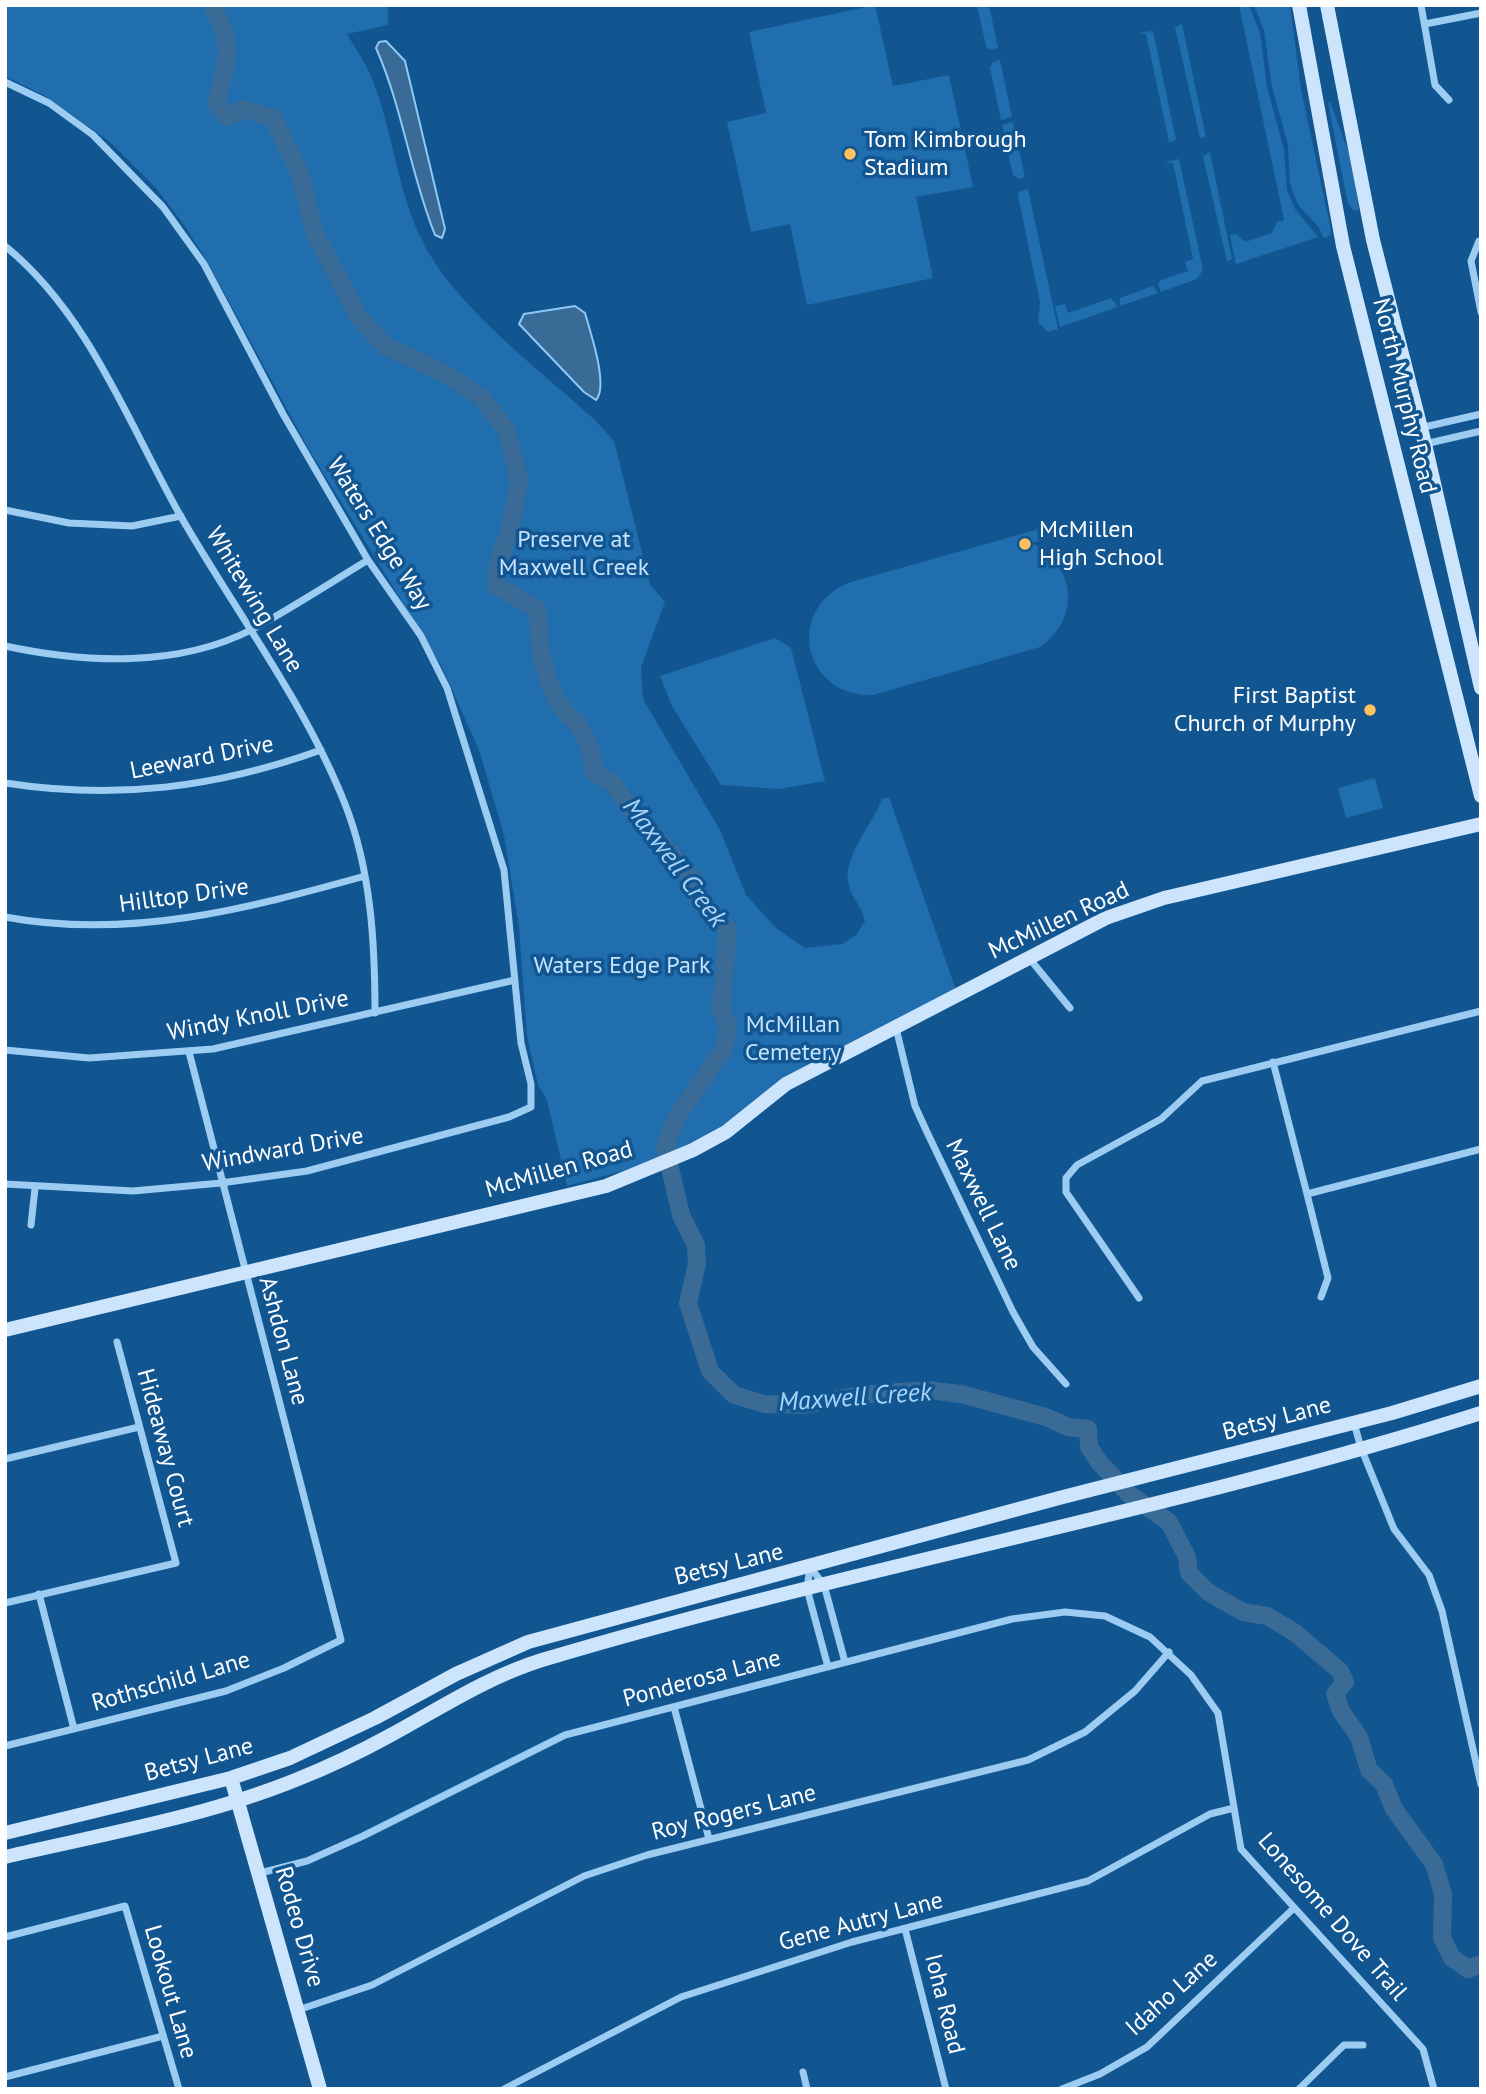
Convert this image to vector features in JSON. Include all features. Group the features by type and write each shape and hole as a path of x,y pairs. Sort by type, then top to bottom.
{"main road":[{"name":"North Murphy Road","path":"1299,5 1343,246 1481,796"},
{"name":"North Murphy Road","path":"1327,5 1373,240 1425,444 1481,688"},
{"name":"McMillen Road","path":"5,1330 606,1186 693,1150 726,1132 786,1084 1106,918 1164,898 1481,824"},
{"name":"Betsy Lane","path":"5,1833 231,1778 290,1758 375,1718 456,1674 528,1642 1481,1386"},
{"name":"Betsy Lane","path":"5,1857 238,1801 299,1779 467,1691 535,1662 635,1632 1203,1490 1481,1413"},
{"name":"Rodeo Drive","path":"231,1778 320,2089"}],"street":[{"path":"1421,5 1435,85 1449,100"},
{"path":"1425,24 1481,13"},
{"name":"Waters Edge Way","path":"5,82 48,103 93,135 163,207 204,264 283,414 368,560 421,636 447,688 504,870 521,1043 531,1084 531,1107"},
{"path":"1479,242 1471,261 1481,312"},
{"name":"Whitewing Lane","path":"5,246 34,270 75,321 181,516 321,750 346,806 365,876 375,942 375,1013"},
{"path":"1420,428 1481,414"},
{"path":"1425,444 1481,431"},
{"path":"5,510 69,523 132,526 181,516"},
{"path":"5,646 56,657 132,658 187,652 250,630 368,560"},
{"name":"Leeward Drive","path":"5,783 90,792 158,790 241,774 321,750"},
{"name":"Hilltop Drive","path":"5,918 93,925 171,921 251,907 365,876"},
{"path":"1029,958 1070,1008"},
{"name":"Windy Knoll Drive","path":"5,1051 89,1058 190,1052 515,980"},
{"path":"1139,1298 1066,1192 1065,1184 1069,1171 1161,1119 1202,1081 1481,1011"},
{"name":"Maxwell Lane","path":"896,1028 915,1106 926,1130 1013,1312 1033,1348 1066,1384"},
{"name":"Ashdon Lane","path":"190,1052 221,1183 341,1640"},
{"path":"1273,1062 1328,1278 1321,1297"},
{"name":"Windward Drive","path":"5,1184 35,1188 133,1191 221,1183 320,1168 509,1118 531,1107"},
{"path":"1307,1194 1481,1149"},
{"path":"32,1225 35,1188"},
{"name":"Hideaway Court","path":"40,1594 176,1563 117,1342"},
{"path":"1354,1422 1361,1448 1394,1529 1429,1575 1481,1785"},
{"path":"5,1459 139,1427"},
{"path":"810,1567 824,1585 845,1662"},
{"path":"810,1567 807,1589 828,1667"},
{"path":"5,1602 40,1594 74,1729"},
{"name":"Ponderosa Lane","path":"260,1873 307,1861 363,1836 565,1735 1013,1619 1065,1612 1105,1616 1150,1637 1169,1652"},
{"name":"Rothschild Lane","path":"5,1746 226,1691 341,1640"},
{"name":"Lonesome Dove Trail","path":"1169,1652 1191,1675 1218,1713 1241,1849 1423,2049 1434,2089"},
{"name":"Roy Rogers Lane","path":"298,2010 372,1985 584,1876 709,1839 1028,1760 1085,1732 1135,1691 1169,1652"},
{"path":"674,1707 709,1839"},
{"name":"Gene Autry Lane","path":"504,2089 681,1997 757,1971 905,1928 1088,1881 1210,1815 1234,1808"},
{"name":"Lookout Lane","path":"5,1937 125,1906 179,2089"},
{"name":"Idaho Lane","path":"1062,2089 1100,2074 1147,2046 1294,1908"},
{"name":"Ioha Road","path":"905,1928 946,2089"},
{"path":"5,2077 163,2036"},
{"path":"1299,2089 1345,2045 1363,2045"},
{"path":"803,2072 807,2089"}],"green space":[{"path":"5,5 388,5 388,25 347,34 365,63 380,100 414,221 436,264 454,289 499,336 595,420 614,441 650,585 665,602 641,667 643,699 720,830 746,895 777,929 805,948 842,944 856,935 865,921 849,887 850,861 882,799 889,797 956,990 788,1075 726,1123 693,1143 629,1169 567,1186 547,1100 538,1085 527,1036 519,928 504,835 479,750 442,667 308,448 207,261 184,225 156,188 110,142 47,97 5,76"},
{"name":"Tom Kimbrough Stadium","path":"875,5 893,86 949,75 973,187 916,197 933,278 807,305 790,224 751,232 727,122 766,113 749,32"},
{"path":"977,5 989,5 998,48 990,50 986,46"},
{"path":"1239,5 1249,5 1260,33 1267,87 1284,150 1287,190 1295,209 1318,237 1236,264 1230,235 1237,234 1242,240 1248,241 1272,233 1277,222 1284,220"},
{"path":"1254,5 1290,5 1301,89 1331,230 1330,235 1324,238 1318,226 1298,205 1290,184 1288,145 1272,87 1264,31"},
{"path":"1182,24 1206,137 1200,138 1175,27"},
{"path":"1153,31 1176,140 1161,146 1169,142 1146,34 1137,33"},
{"path":"1000,60 1012,117 1001,120 990,68 993,62"},
{"path":"1330,102 1352,161 1359,210 1354,211 1348,204 1328,103"},
{"path":"1013,122 1025,177 1019,179 1013,175 1002,125"},
{"path":"1210,152 1232,259 1227,262 1203,156"},
{"path":"1179,159 1203,270 1197,279 1161,292 1158,284 1161,280 1188,271 1185,262 1193,259 1173,163 1164,162"},
{"path":"1028,189 1058,329 1048,332 1038,322 1040,302 1018,196 1020,191"},
{"path":"1153,286 1158,293 1120,306 1120,298"},
{"path":"1111,298 1118,307 1060,327 1055,306 1065,304 1068,313"},
{"path":"1039,529 1042,540 1032,543 1058,565 1065,578 1068,593 1062,622 1040,647 873,695 849,692 830,682 817,667 810,649 810,629 816,610 830,594 851,582"},
{"path":"775,638 791,648 825,781 779,789 721,785 672,706 660,676"},
{"path":"1375,778 1383,808 1346,818 1338,788"}],"shaded area":[{"path":"386,41 405,61 445,229 442,238 435,235 426,212 393,94 376,48 379,42"},
{"path":"575,306 585,313 600,371 596,400 584,392 519,324 524,314"}],"waterway":[{"name":"Maxwell Creek","path":"211,5 223,29 227,52 224,76 216,102 226,117 243,109 273,118 300,173 315,234 358,316 385,346 444,373 481,397 507,431 519,481 510,530 499,559 496,585 538,610 541,649 551,688 564,711 584,734 594,773 613,783 626,803 697,884 698,900 728,930 721,1010 728,1024 725,1047 677,1117 665,1147 681,1215 696,1245 697,1264 688,1303 710,1371 734,1395 764,1404 804,1405 861,1395 927,1390 961,1394 1046,1417 1068,1427 1088,1429 1089,1447 1099,1462 1130,1495 1169,1522 1187,1557 1189,1573 1208,1592 1243,1612 1267,1616 1294,1632 1340,1671 1345,1682 1335,1694 1341,1711 1359,1737 1369,1770 1384,1784 1394,1809 1434,1864 1443,1894 1442,1938 1452,1958 1468,1969 1481,1964"}],"place":[{"name":"Tom Kimbrough Stadium","path":"850,154"},
{"name":"McMillen High School","path":"1025,544"},
{"name":"First Baptist Church of Murphy","path":"1370,710"}],"park label":[{"name":"Preserve at Maxwell Creek","path":"574,554"},
{"name":"Waters Edge Park","path":"622,966"},
{"name":"McMillan Cemetery","path":"793,1039"}]}
